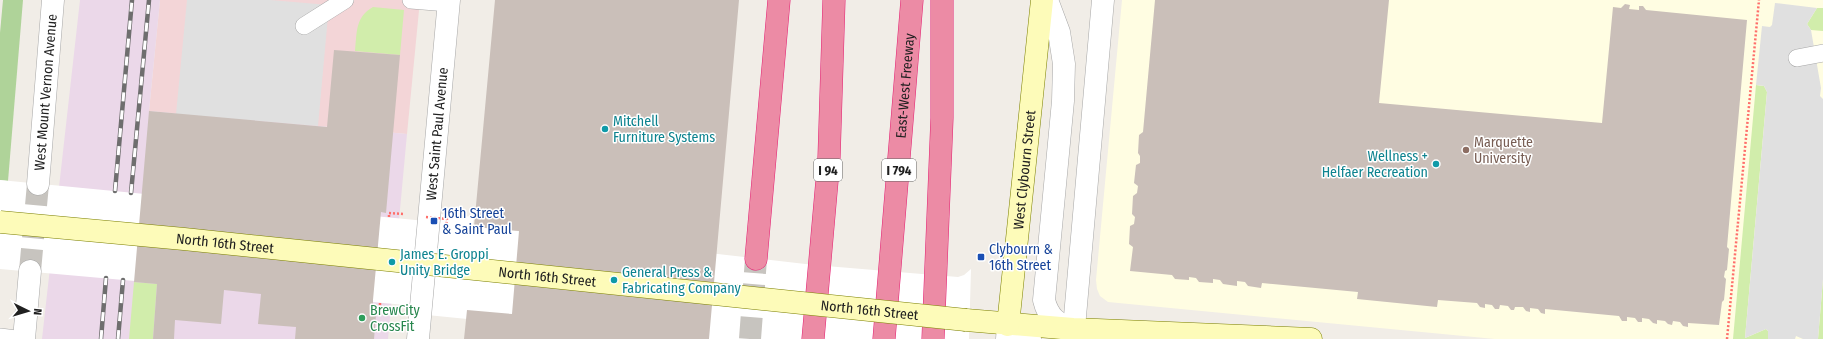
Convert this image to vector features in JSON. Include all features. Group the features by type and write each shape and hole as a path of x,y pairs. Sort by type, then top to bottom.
{"highway":[{"path":"756,259 779,0"},
{"name":"I 94","path":"813,339 829,158 834,0"},
{"name":"East-West Freeway","path":"884,339 912,0"},
{"path":"933,339 942,118 942,0"}],"main road":[{"name":"West Clybourn Street","path":"1007,332 1042,0"},
{"name":"North 16th Street","path":"0,222 184,239 966,320 1007,332 1310,339"}],"street":[{"name":"West Mount Vernon Avenue","path":"38,184 53,0"},
{"path":"1047,0 1059,32 1064,64 1063,101 1044,300 1047,311 1052,318 1066,327 1073,334"},
{"path":"1073,334 1103,0"},
{"name":"West Saint Paul Avenue","path":"418,339 448,2"},
{"path":"24,339 30,271"},
{"path":"1007,332 1019,330 1030,339"}],"lane":[{"path":"304,26 345,0"},
{"path":"411,0 448,2"},
{"path":"1797,58 1823,53"},
{"path":"0,338 16,339"}],"path":[{"path":"1727,339 1759,0"},
{"path":"426,217 447,219 446,227"}],"shaded area":[{"path":"80,0 160,0 149,111 407,134 388,339 42,339"},
{"path":"160,0 420,0 407,134 149,111"},
{"path":"187,0 270,0 329,5 318,126 176,114"},
{"name":"Marquette University","path":"1122,0 1823,0 1823,339 1495,339 1108,302 1100,296 1097,289 1096,280"},
{"path":"1775,3 1817,8 1807,24 1811,30 1821,88 1820,96 1823,99 1823,279 1818,339 1803,339 1796,336 1795,339 1768,339 1768,331 1766,329 1745,338 1767,92 1764,86 1756,85 1762,26 1770,27 1772,25"}],"green space":[{"path":"3,0 23,0 8,181 0,180 0,33"},
{"path":"373,7 404,10 400,55 355,51 360,21 367,11"},
{"path":"1817,8 1823,8 1823,31 1811,30 1807,24"},
{"path":"1756,85 1764,86 1767,92 1745,338 1766,329 1768,331 1768,339 1733,339"},
{"path":"1823,279 1823,339 1818,339"},
{"path":"134,282 157,284 153,339 129,339"}],"pier":[{"name":"James E. Groppi Unity Bridge","path":"0,180 426,221 427,213 474,217 473,226 814,265 958,277 964,275 971,269 969,339 667,339 417,314 417,306 0,269"}],"building":[{"name":"Mitchell Furniture Systems","path":"495,0 739,0 709,339 464,339 467,310 512,314 519,231 474,227"},
{"name":"Marquette University","path":"1155,0 1389,0 1379,103 1602,123 1613,7 1621,8 1625,4 1630,5 1629,9 1639,10 1639,6 1643,6 1646,10 1747,20 1727,247 1729,249 1727,270 1725,271 1724,277 1726,279 1724,300 1722,302 1719,325 1688,323 1688,327 1683,326 1680,322 1673,321 1672,325 1665,321 1657,320 1657,324 1653,323 1649,319 1642,318 1642,322 1638,322 1635,318 1627,317 1627,321 1622,321 1619,316 1545,309 1545,314 1541,313 1538,309 1530,308 1530,312 1526,311 1523,307 1515,307 1514,310 1511,310 1508,306 1500,305 1499,309 1495,309 1492,305 1485,304 1485,308 1480,307 1477,303 1438,300 1437,307 1357,299 1358,292 1262,283 1261,288 1248,286 1245,282 1237,281 1237,286 1223,284 1220,280 1213,279 1213,283 1199,282 1196,278 1189,277 1189,280 1175,279 1172,275 1130,271 1133,247 1129,244 1130,226 1134,224 1135,217 1132,214 1133,196 1137,193 1138,186 1134,183 1136,165 1140,163 1140,156 1138,153 1139,135 1143,132"},
{"path":"334,50 400,55 386,213 381,212 373,300 373,304 377,304 374,339 295,339 296,327 258,324 261,294 224,290 221,324 175,320 174,339 153,339 157,284 134,282 149,111 327,127"}],"tunnel":[{"path":"30,271 38,184"},
{"path":"750,339 756,259"}],"railway":[{"path":"115,191 132,0"},
{"path":"131,193 149,0"},
{"path":"101,339 106,278"},
{"path":"118,339 123,280"}],"place":[{"name":"Mitchell Furniture Systems","path":"605,129"},
{"name":"Marquette University","path":"1466,150"},
{"name":"Wellness + Helfaer Recreation","path":"1436,164"},
{"name":"16th Street & Saint Paul","path":"434,221"},
{"name":"Clybourn & 16th Street","path":"981,257"},
{"name":"James E. Groppi Unity Bridge","path":"392,262"},
{"name":"General Press & Fabricating Company","path":"614,280"},
{"name":"BrewCity CrossFit","path":"362,318"}]}
